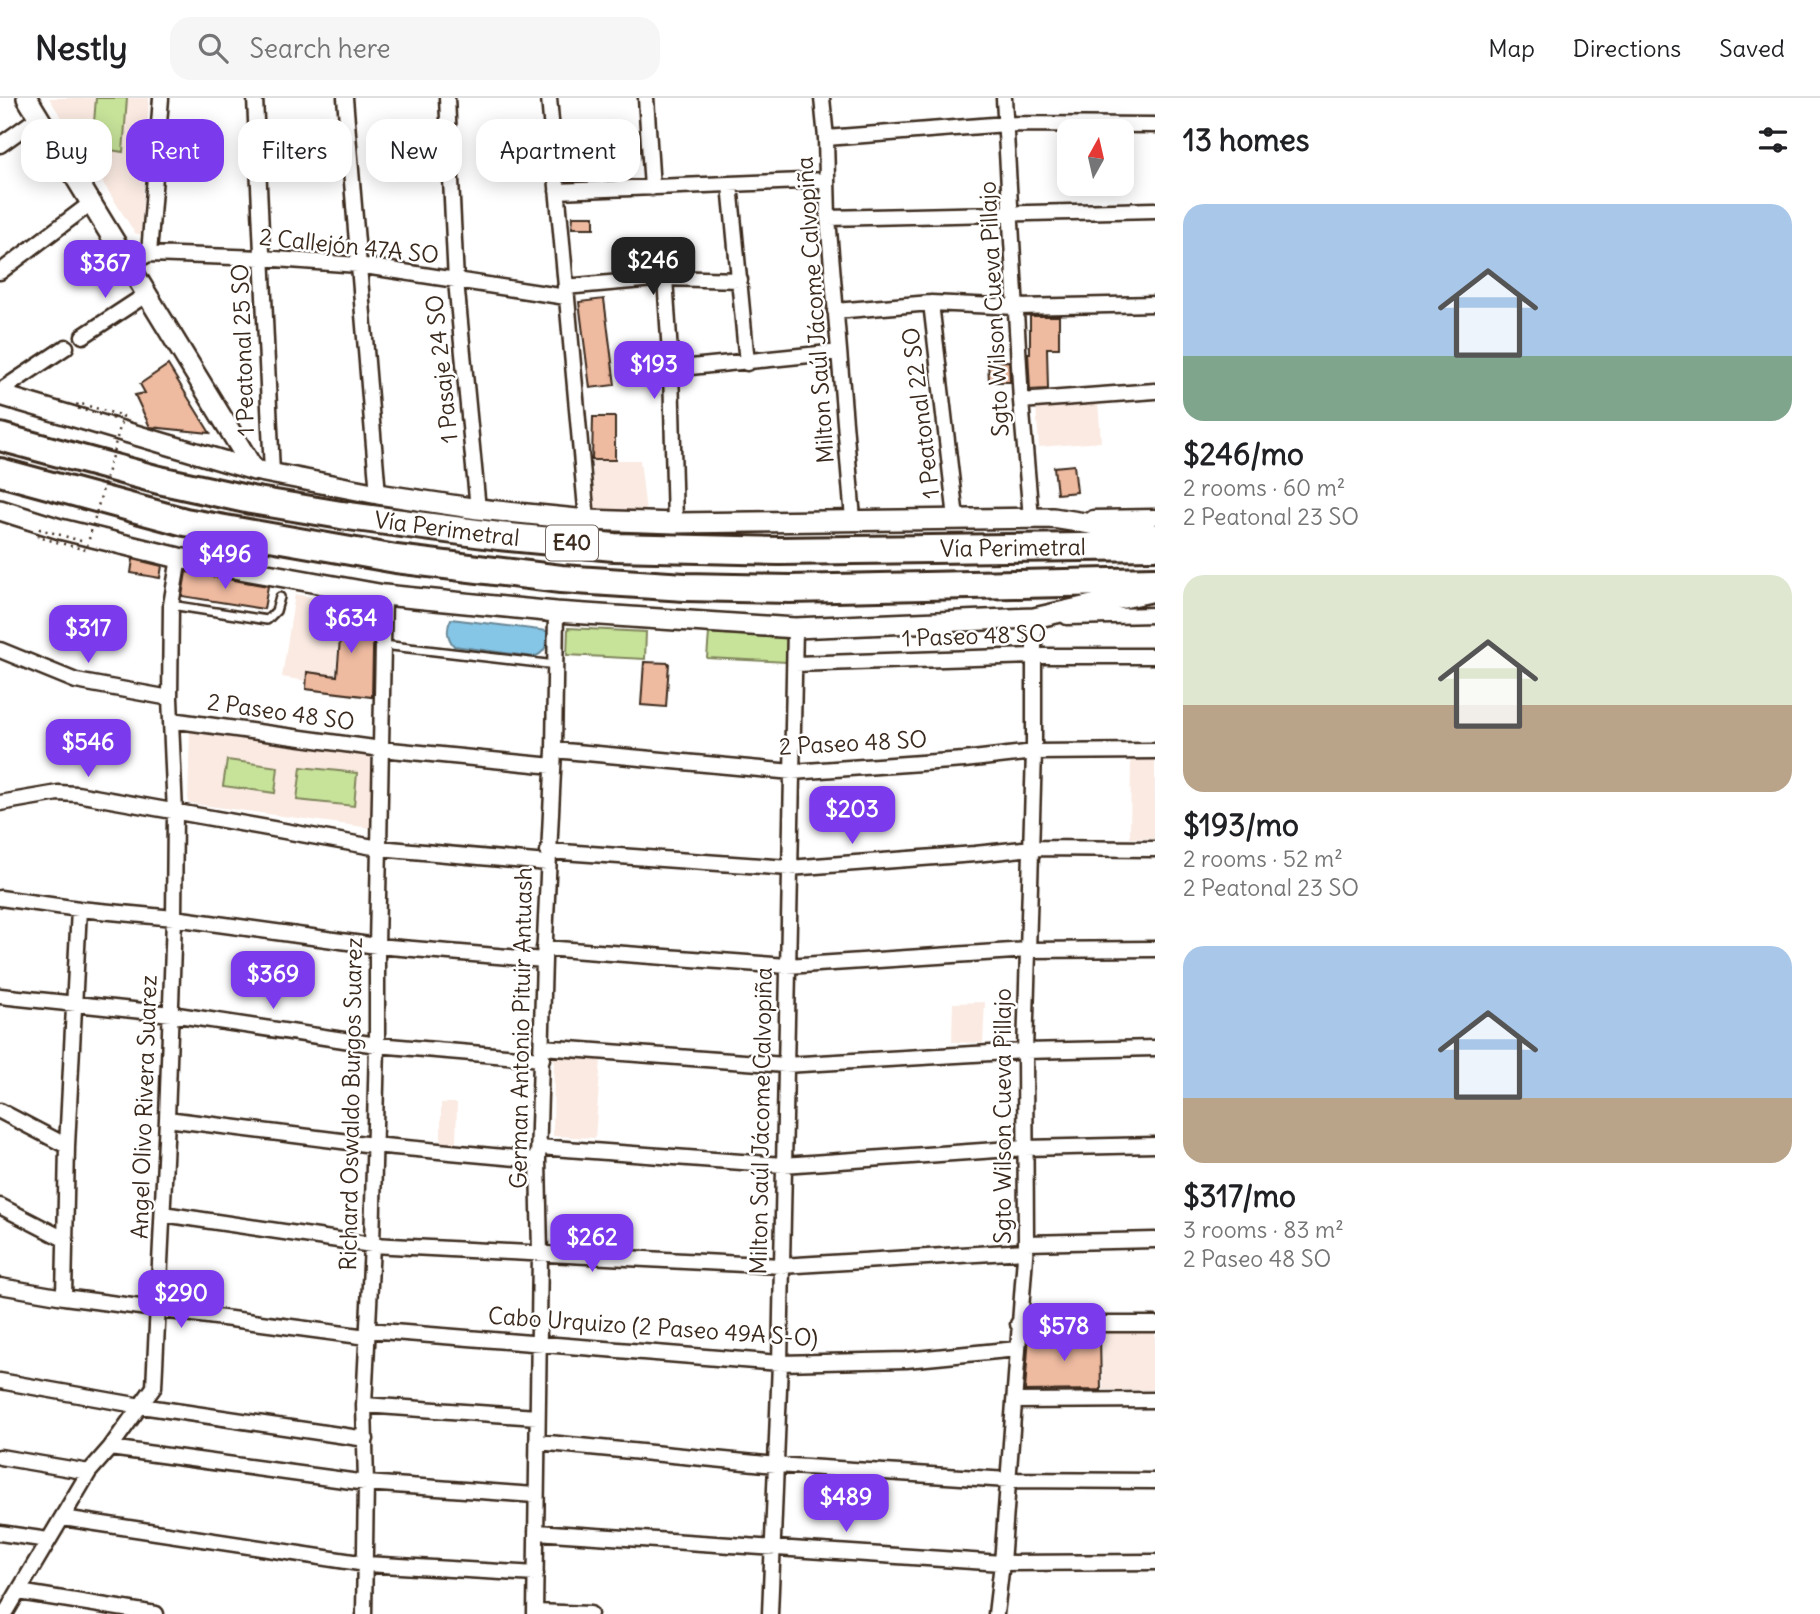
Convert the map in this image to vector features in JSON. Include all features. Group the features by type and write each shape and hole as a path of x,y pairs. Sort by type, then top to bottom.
{"highway":[{"path":"0,419 70,455"},
{"name":"Vía Perimetral","path":"0,437 159,480 251,500 499,537 614,547 793,551 1155,546"},
{"name":"Vía Perimetral","path":"0,472 185,522 396,559 561,579 685,587 790,589 1155,581"}],"street":[{"path":"149,254 161,98"},
{"name":"1 Peatonal 25 SO","path":"255,98 262,258 263,472"},
{"path":"345,98 378,494"},
{"name":"1 Pasaje 24 SO","path":"447,98 456,281 478,509"},
{"path":"549,98 587,520"},
{"path":"646,98 652,188"},
{"name":"Milton Saúl Jácome Calvopiña","path":"822,98 828,219 853,519"},
{"name":"Sgto Wilson Cueva Pillajo","path":"1004,98 1021,401 1031,518"},
{"path":"0,145 34,106 147,294 263,472"},
{"path":"826,138 1006,124 1155,125"},
{"path":"557,191 827,180"},
{"path":"730,184 747,363"},
{"path":"0,272 91,203"},
{"path":"828,219 1155,210"},
{"name":"2 Callejón 47A SO","path":"129,264 149,254 262,258 358,265 456,281 566,292 665,278 740,280"},
{"path":"665,278 671,369 675,523"},
{"path":"83,336 147,294"},
{"path":"835,311 931,303 1017,307 1155,304"},
{"name":"1 Peatonal 22 SO","path":"931,303 956,518"},
{"path":"0,393 66,347"},
{"path":"671,369 838,352"},
{"path":"1021,401 1155,391"},
{"name":"Vía Perimetral","path":"0,393 263,472 378,494 478,509 587,520 675,523 1155,517"},
{"path":"0,510 179,558 384,595 556,612 795,628 1155,615"},
{"name":"Vía Perimetral","path":"1053,518 1155,534"},
{"name":"Angel Olivo Rivera Suarez","path":"5,1610 19,1592 89,1472 110,1448 154,1387 174,918 171,605 179,558"},
{"path":"1034,618 1155,591"},
{"name":"Richard Oswaldo Burgos Suarez","path":"364,1614 364,1405 372,1245 377,1045 384,595"},
{"name":"German Antonio Pituir Antuash","path":"535,1613 539,1153 544,954 554,750 556,612"},
{"name":"Sgto Wilson Cueva Pillajo","path":"996,1614 1025,1247 1025,1051 1034,752 1034,618"},
{"name":"Milton Saúl Jácome Calvopiña","path":"770,1614 780,1363 795,628"},
{"path":"0,650 76,681 170,698"},
{"name":"1 Paseo 48 SO","path":"795,664 1034,656 1155,656"},
{"name":"2 Paseo 48 SO","path":"171,720 381,749 553,766"},
{"name":"2 Paseo 48 SO","path":"554,750 792,772 964,760 1034,752 1155,751"},
{"path":"0,803 68,794 379,848 789,868 975,855 1032,848 1155,849"},
{"path":"0,898 174,918 377,946 787,965 1028,950 1155,949"},
{"path":"64,1297 67,1146 79,909"},
{"path":"0,996 171,1014 377,1045 785,1065 1025,1051 1155,1048"},
{"path":"0,1111 67,1146"},
{"path":"167,1119 373,1145 783,1165 1025,1148 1155,1145"},
{"path":"0,1206 66,1240"},
{"path":"163,1214 372,1245 781,1266 1155,1240"},
{"name":"Cabo Urquizo (2 Paseo 49A S-O)","path":"0,1286 158,1310 368,1333 538,1342 780,1363 906,1360 1017,1349"},
{"path":"1018,1324 1155,1324"},
{"path":"0,1381 141,1406 366,1439"},
{"path":"1013,1401 1155,1400"},
{"path":"364,1405 537,1417"},
{"path":"538,1442 776,1465 1008,1480 1155,1481"},
{"path":"110,1448 366,1483 535,1495"},
{"path":"0,1457 89,1472"},
{"path":"63,1518 366,1564 536,1574"},
{"path":"536,1532 1002,1563 1155,1562"},
{"path":"0,1533 48,1540"},
{"path":"19,1592 156,1614"},
{"path":"535,1613 590,1614"}],"lane":[{"path":"171,605 267,620 276,611 280,597"},
{"path":"383,645 556,665"}],"path":[{"path":"81,541 40,529 38,537 86,550 123,416 78,403 76,408 115,419"}],"shaded area":[{"path":"49,98 149,98 148,119 126,119 126,182 144,182 141,235 135,233 103,182 112,182 112,119 62,119"},
{"path":"1098,401 1101,442 1039,447 1036,406"},
{"path":"592,460 640,460 646,513 595,509"},
{"path":"295,594 342,603 335,676 307,672 306,681 282,677"},
{"path":"190,728 371,756 371,828 188,803"},
{"path":"1131,758 1155,759 1155,839 1130,838"},
{"path":"985,1002 983,1043 952,1042 953,1003"},
{"path":"554,1056 601,1059 595,1138 553,1136"},
{"path":"441,1103 457,1103 456,1143 441,1142"},
{"path":"1101,1328 1155,1328 1155,1390 1103,1390"}],"green space":[{"path":"96,98 127,98 123,152 112,150 112,119 94,119"},
{"path":"568,628 646,632 645,659 567,655"},
{"path":"709,633 788,638 787,662 707,658"},
{"path":"227,760 278,767 275,793 223,786"},
{"path":"301,767 357,773 354,806 297,800"}],"water":[{"path":"451,619 548,631 547,643 542,653 534,657 454,646 448,633"}],"building":[{"path":"573,216 594,216 594,228 572,228"},
{"path":"604,299 615,385 590,388 579,302"},
{"path":"1030,316 1059,316 1059,348 1047,348 1048,389 1030,390"},
{"path":"1009,361 1010,382 989,382 988,362"},
{"path":"168,365 210,433 150,427 135,395 145,393 140,384"},
{"path":"593,417 615,417 615,460 592,460"},
{"path":"1074,465 1077,492 1057,494 1054,467"},
{"path":"133,559 162,566 160,578 131,573"},
{"path":"186,572 268,586 264,609 182,596"},
{"path":"343,602 374,607 372,697 306,689 307,672 337,676"},
{"path":"644,662 669,663 666,707 641,705"},
{"path":"1029,1334 1100,1334 1101,1390 1025,1391"}]}
